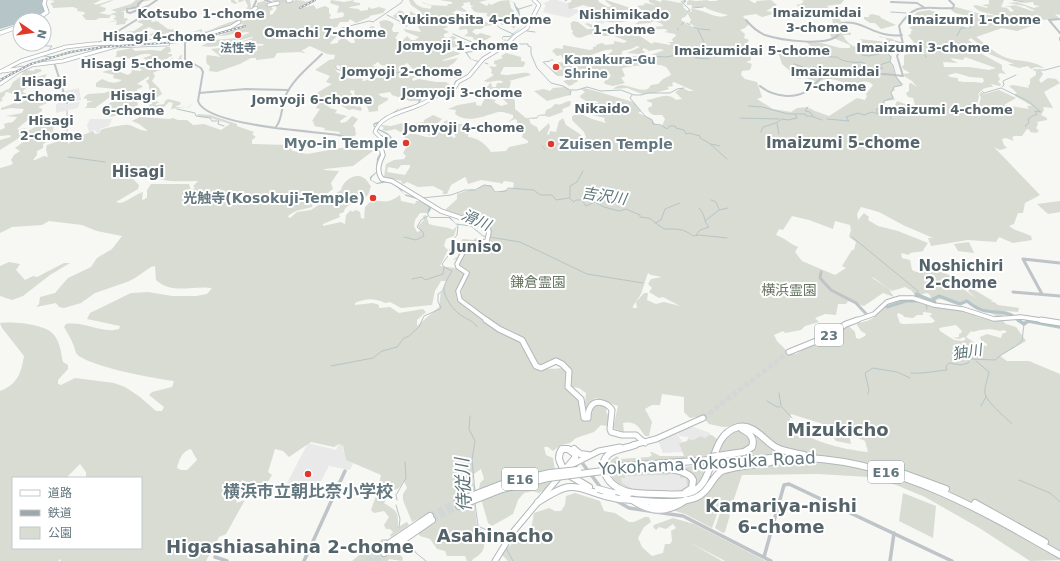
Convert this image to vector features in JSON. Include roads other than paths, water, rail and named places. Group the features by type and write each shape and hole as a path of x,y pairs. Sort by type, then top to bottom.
{"highway":[{"path":"45,0 44,4 47,12"},
{"path":"0,33 12,29"},
{"path":"678,499 691,493 702,485 718,444 730,430 737,427 752,429 779,449 804,455"},
{"path":"538,502 557,489 567,485 577,486 605,496 625,495 645,499 650,497 670,496 678,499 695,494 703,487 708,479 718,450 728,435 739,429 745,430 752,435 753,444 750,450 713,460"},
{"path":"635,445 609,455 604,460 603,466 606,477 616,488 645,499"},
{"path":"588,456 580,454 569,446 561,447 556,458 565,470 581,483 615,496 631,499 678,499 698,497 704,493 718,474 733,467 768,462 806,460 850,463"},
{"name":"Yokohama Yokosuka Road","path":"461,502 490,490 549,476 668,463 804,455 859,462 915,477 971,501 1041,542 1060,555"},
{"name":"Yokohama Yokosuka Road","path":"613,469 713,460 793,458 850,463 896,474 944,492 1060,551"},
{"path":"613,469 686,472 692,478 693,485 691,490 678,499"},
{"path":"383,551 431,518"}],"main road":[{"path":"534,0 540,4 529,26 507,44 483,59 469,76 458,82 454,87 443,91 418,106 392,115 376,128 376,133 384,139 379,162 379,175 380,178 392,181 441,211 484,224 489,228 487,241 467,245 457,264 459,268 467,272 458,291 459,298 499,329 522,340 532,361 538,367 542,367 550,362 556,361 568,369 570,374 568,387 580,399 584,418 588,418 588,411 593,404 600,402 606,404 612,409 613,414 610,427 611,432 625,436 636,434 645,443"},
{"path":"270,4 277,3"},
{"path":"0,72 16,63 55,50 74,46 97,44 185,41 210,35 237,22"},
{"path":"0,72 54,62 115,46 185,43 206,39 210,35"},
{"path":"0,84 24,68"},
{"name":"23","path":"789,352 826,337 846,324 869,317 890,300 900,298 914,299 963,309 989,318 1015,318 1060,323"},
{"path":"495,561 513,532 565,470 588,456 609,448 645,443 690,425 703,418"}],"street":[{"path":"143,0 138,4 138,7 128,9 127,12 130,13 148,6 157,0"},
{"path":"252,0 259,0"},
{"path":"265,0 270,4"},
{"path":"857,75 885,74 903,76 897,54 903,44 900,26 909,13 924,7 953,8 954,5 949,0"},
{"path":"252,11 256,1"},
{"path":"891,2 917,3 924,7"},
{"path":"97,44 146,14 148,6"},
{"path":"1060,19 1049,20 1060,33"},
{"path":"746,20 761,33 786,39 822,41 838,35 842,23 848,22 879,34 890,36 902,35"},
{"path":"185,43 185,59 201,68 203,72 198,102 200,106 217,116 241,123 339,135 382,150"},
{"path":"276,128 281,121 282,104 289,90 297,79 322,54"},
{"path":"54,62 67,103"},
{"path":"760,86 765,91 774,94 794,95 808,91 823,77 846,74"},
{"path":"199,93 246,89 289,90"},
{"path":"1042,294 1023,259 1060,263"},
{"path":"821,272 820,278 824,283 839,294 857,304 869,317"},
{"path":"1013,292 1060,296"},
{"path":"580,460 601,488 623,505 642,512 672,513 683,516 771,561"},
{"path":"304,561 345,471"},
{"path":"764,557 784,485 787,484 797,487 952,561"},
{"path":"890,561 894,533"},
{"path":"215,558 227,561"}],"waterway":[{"path":"342,28 369,21 373,22 401,3 403,0"},
{"path":"684,0 686,1 684,2"},
{"path":"1013,0 1023,2"},
{"path":"683,3 690,10 684,17"},
{"path":"519,9 532,5"},
{"path":"692,8 703,7"},
{"path":"891,12 906,13"},
{"path":"387,15 401,22 400,24 407,26"},
{"path":"492,21 500,28 513,34"},
{"path":"681,25 684,22"},
{"path":"957,36 961,28 971,28 969,25"},
{"path":"694,27 699,29 698,30 704,42"},
{"path":"700,29 710,30"},
{"path":"527,31 535,32"},
{"path":"453,34 483,47"},
{"path":"895,41 919,48"},
{"path":"504,42 508,44 528,44 528,46 531,47 531,54 537,68 551,83 563,86 570,90 577,90 587,87 601,91 621,90 634,95 641,95 648,93 670,93 677,89 684,88"},
{"path":"89,49 108,47"},
{"path":"884,109 884,101 893,98 891,93 894,87 902,85 896,77 893,65 890,62 891,57 888,54 890,50 894,48"},
{"path":"44,56 53,57 83,50"},
{"path":"797,52 811,52 830,57 837,57 849,62 862,62 865,64 865,67"},
{"path":"862,55 869,56 888,52"},
{"path":"650,56 666,57 687,53 697,58 709,59"},
{"path":"572,61 626,56 632,57"},
{"path":"642,57 649,56"},
{"path":"633,57 641,57"},
{"path":"544,62 550,61"},
{"path":"543,62 556,74"},
{"path":"865,67 882,69 883,68 880,67 882,64 889,62"},
{"path":"794,64 803,67 806,70"},
{"path":"1034,70 1045,70 1060,66"},
{"path":"336,67 336,69 356,75 370,76 404,72 431,77"},
{"path":"803,71 813,71 813,67 818,68"},
{"path":"855,67 865,67"},
{"path":"1002,87 1004,85 1003,81 1016,75"},
{"path":"448,76 463,78"},
{"path":"982,91 984,93 1001,88 1028,101 1041,112 1035,111 1037,115 1034,115 1028,119 1029,123 1025,126 1026,127"},
{"path":"570,95 571,91"},
{"path":"632,95 630,98 645,116 652,120 653,124 661,125 667,129 670,126 675,126 676,128 684,130 686,134 689,133 700,136 700,138 709,143 727,159"},
{"path":"748,106 762,107 788,114 795,114"},
{"path":"808,107 805,111 810,112 813,116"},
{"path":"177,109 195,113 196,116 210,118 212,121 219,121 218,124 224,126"},
{"path":"827,119 849,121 846,117 858,113 864,115 872,112 878,114 876,109 884,109"},
{"path":"884,109 890,112 891,119"},
{"path":"56,141 67,138 67,111"},
{"path":"761,132 763,127 776,123 782,119 788,120 797,118 795,114"},
{"path":"795,114 805,114 806,116 811,116 822,120"},
{"path":"740,118 779,119"},
{"path":"777,124 779,134"},
{"path":"711,144 720,146"},
{"path":"542,146 545,149"},
{"path":"68,157 105,162"},
{"path":"570,197 570,186 577,182 583,171"},
{"name":"吉沢川","path":"422,198 451,195 465,190 475,190 484,185 491,186 495,192 506,191 508,188 534,190 540,195 552,195 556,200 569,198 574,202 576,200 582,200 586,206 595,202 604,207 619,211 626,209 640,215 640,217 649,218 655,223"},
{"path":"711,200 716,202 719,209"},
{"path":"655,223 661,220 665,209 680,203"},
{"path":"699,208 703,213 706,221"},
{"name":"吉沢川","path":"706,221 719,210 728,208"},
{"path":"404,237 416,240 424,236 423,232 417,227 421,220 428,216"},
{"name":"吉沢川","path":"696,235 700,230 709,227 706,221"},
{"name":"吉沢川","path":"655,223 664,229 683,230 693,236 699,235 727,238"},
{"name":"滑川","path":"456,224 471,226 483,236 520,242 587,274 643,283"},
{"path":"458,225 457,235 452,241 448,256 442,264 444,267 452,271 445,284 444,292 447,300 456,311 473,322 477,327"},
{"path":"852,237 918,291 918,294"},
{"path":"412,279 422,277 425,280 443,274 444,268"},
{"path":"331,366 373,358 382,351 397,347 404,338 409,336 419,327 424,316 440,309 441,307 438,302 438,294 441,292"},
{"path":"887,307 906,301 916,301 916,294 935,302 933,299 939,296 960,304 967,301 978,309 1009,314 1020,321"},
{"path":"926,303 927,309"},
{"name":"㹨川","path":"1018,320 1024,324 1028,321 1060,327"},
{"name":"㹨川","path":"911,373 947,370 946,366 949,363 961,365 968,363 970,359 995,360 1022,341 1024,324"},
{"path":"976,361 989,372 985,388 986,397"},
{"name":"㹨川","path":"868,394 869,390 865,373 873,368 897,372 910,378"},
{"path":"779,393 781,406 792,418"},
{"path":"981,406 986,397"},
{"path":"986,397 1012,424"},
{"path":"767,401 777,407 780,407"},
{"name":"侍従川","path":"470,416 469,429 475,441 472,460 475,492"},
{"path":"397,500 396,495 406,478 405,462"},
{"path":"1019,480 1050,493 1060,502"},
{"name":"侍従川","path":"475,503 478,526 495,534 503,544"},
{"path":"396,505 400,519 399,527"},
{"path":"412,547 416,553 426,561"},
{"name":"侍従川","path":"506,548 513,561"}],"tunnel":[{"path":"276,2 286,0"},
{"path":"255,10 269,5"},
{"path":"236,22 248,13"},
{"path":"846,74 857,75"},
{"path":"703,418 789,352"},
{"path":"430,516 458,501"},
{"path":"432,520 459,506"},
{"path":"367,561 381,549"},
{"path":"375,561 384,553"}],"railway":[{"path":"300,8 315,0"},
{"path":"0,80 31,64 70,52 103,47 193,41 245,26"}],"place":[{"name":"法性寺","path":"238,35"},
{"name":"Kamakura-Gu Shrine","path":"556,67"},
{"name":"Myo-in Temple","path":"406,143"},
{"name":"Zuisen Temple","path":"551,144"},
{"name":"光触寺(Kosokuji-Temple)","path":"373,198"},
{"name":"横浜市立朝比奈小学校","path":"308,474"}],"district":[{"name":"Kotsubo 1-chome","path":"201,13"},
{"name":"Yukinoshita 4-chome","path":"475,19"},
{"name":"Imaizumi 1-chome","path":"974,19"},
{"name":"Imaizumidai 3-chome","path":"817,20"},
{"name":"Nishimikado 1-chome","path":"624,22"},
{"name":"Omachi 7-chome","path":"325,32"},
{"name":"Hisagi 4-chome","path":"159,36"},
{"name":"Jomyoji 1-chome","path":"458,45"},
{"name":"Imaizumi 3-chome","path":"923,47"},
{"name":"Imaizumidai 5-chome","path":"752,50"},
{"name":"Hisagi 5-chome","path":"137,63"},
{"name":"Jomyoji 2-chome","path":"402,71"},
{"name":"Imaizumidai 7-chome","path":"835,78"},
{"name":"Hisagi 1-chome","path":"44,88"},
{"name":"Jomyoji 3-chome","path":"462,92"},
{"name":"Jomyoji 6-chome","path":"312,99"},
{"name":"Hisagi 6-chome","path":"133,102"},
{"name":"Nikaido","path":"602,108"},
{"name":"Imaizumi 4-chome","path":"946,109"},
{"name":"Jomyoji 4-chome","path":"464,127"},
{"name":"Hisagi 2-chome","path":"51,128"},
{"name":"Imaizumi 5-chome","path":"843,143"},
{"name":"Hisagi","path":"138,172"},
{"name":"Juniso","path":"476,247"},
{"name":"Noshichiri 2-chome","path":"961,274"},
{"name":"Mizukicho","path":"838,429"},
{"name":"Kamariya-nishi 6-chome","path":"781,515"},
{"name":"Asahinacho","path":"495,535"},
{"name":"Higashiasahina 2-chome","path":"290,546"}],"park label":[{"name":"鎌倉霊園","path":"538,282"},
{"name":"横浜霊園","path":"789,290"}]}
